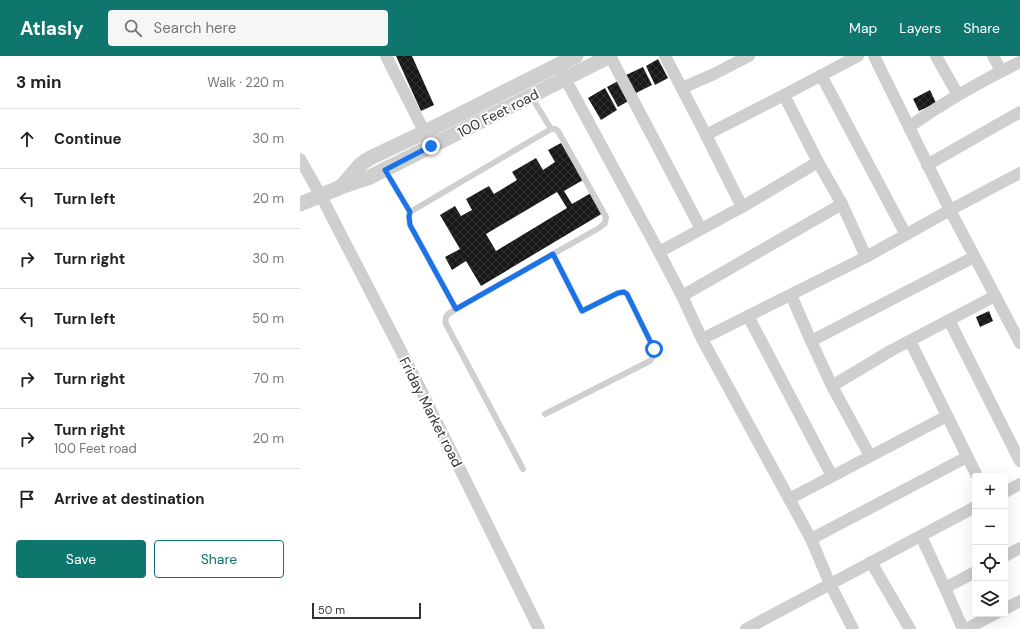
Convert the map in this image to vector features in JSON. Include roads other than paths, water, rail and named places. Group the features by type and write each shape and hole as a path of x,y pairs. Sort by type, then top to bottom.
{"street":[{"path":"386,56 431,146"},
{"name":"100 Feet road","path":"341,187 362,164 370,158 576,56"},
{"path":"610,56 701,229"},
{"name":"100 Feet road","path":"300,204 385,170 610,56"},
{"path":"665,56 742,207"},
{"path":"682,88 749,56"},
{"path":"706,135 858,56"},
{"path":"874,56 927,165 1020,343"},
{"path":"936,56 958,95"},
{"path":"993,56 1001,71"},
{"path":"909,127 929,112 958,95 1020,62"},
{"path":"558,65 659,252 702,339 811,539 830,584 853,629"},
{"path":"821,75 906,235"},
{"path":"784,95 818,162 842,204 866,257"},
{"path":"927,165 1020,112"},
{"name":"Friday Market road","path":"300,160 321,196 414,376 539,629"},
{"path":"659,252 742,207 818,162"},
{"path":"702,339 866,257 1020,173"},
{"path":"682,296 842,204"},
{"path":"811,341 974,257"},
{"path":"791,295 832,386 870,456"},
{"path":"832,386 892,350 995,296"},
{"path":"748,316 832,476"},
{"path":"949,320 1020,461"},
{"path":"910,341 975,473"},
{"path":"789,499 947,416"},
{"path":"811,539 967,457"},
{"path":"1008,490 1020,484"},
{"path":"746,629 972,509"},
{"path":"921,536 964,629 989,617"},
{"path":"1008,554 1020,548"},
{"path":"871,562 910,629"},
{"path":"946,588 972,574"},
{"path":"1008,607 1020,601"}],"lane":[{"path":"531,96 551,129"},
{"path":"410,212 551,129 554,129 558,130 606,217 605,224 602,226 456,309 446,316 445,319 446,324 523,469"},
{"path":"385,170 410,212 410,225 456,309"},
{"path":"545,414 650,361 654,353 654,349 627,294 624,292 618,293 582,311 553,254"}]}
